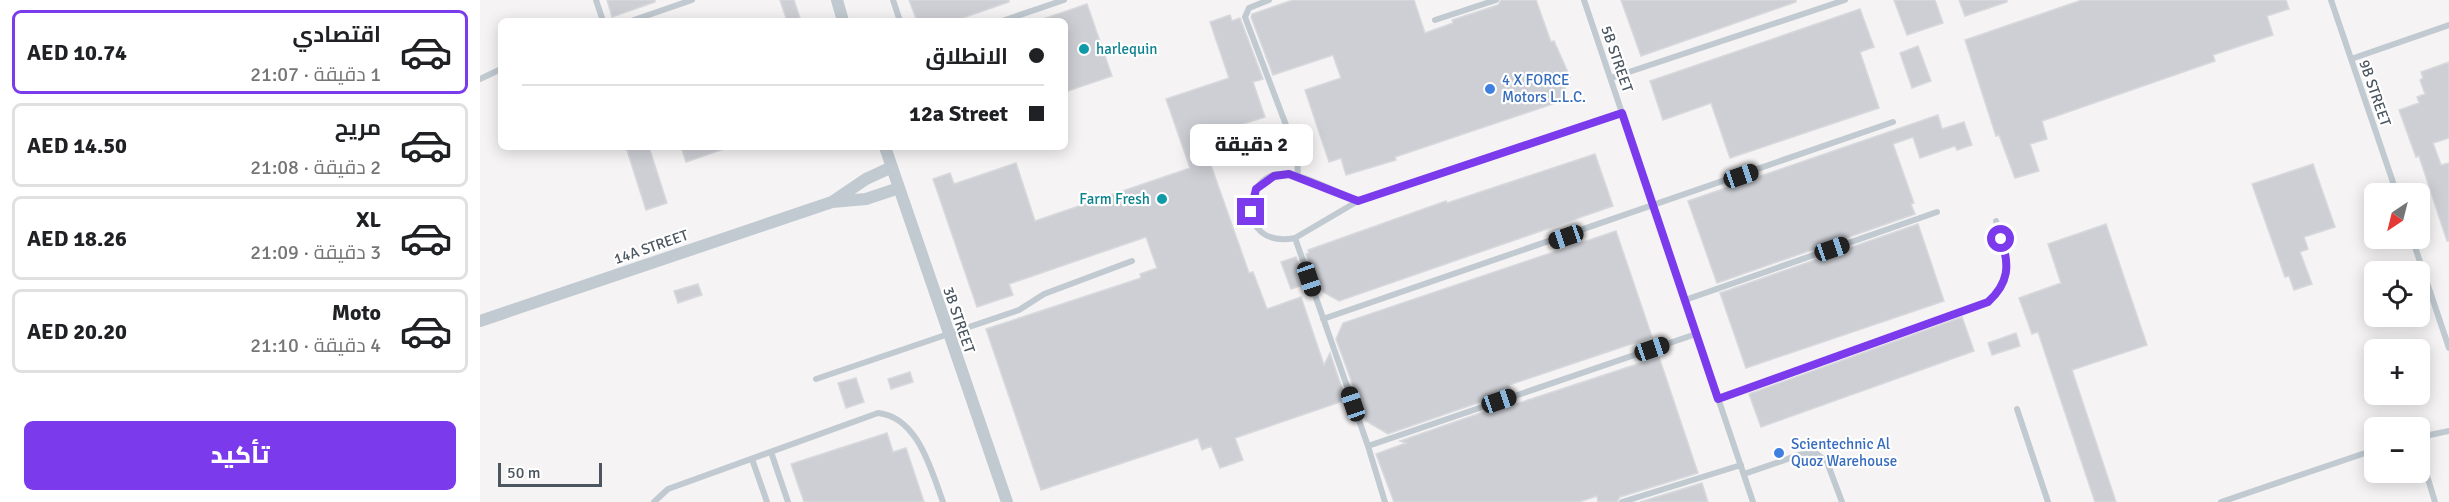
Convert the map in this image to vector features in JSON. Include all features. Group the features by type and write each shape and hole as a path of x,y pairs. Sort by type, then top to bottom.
{"street":[{"path":"837,0 842,18"},
{"name":"3B STREET","path":"886,150 1007,502"},
{"name":"14A STREET","path":"832,202 866,179 892,167"},
{"name":"14A STREET","path":"480,321 832,202 866,199 899,188"}],"lane":[{"path":"596,0 602,18"},
{"path":"641,18 692,0"},
{"path":"893,0 899,18"},
{"path":"1011,18 1064,0"},
{"path":"1269,0 1250,8 1245,17 1297,154 1298,177"},
{"path":"1436,20 1496,0"},
{"name":"5B STREET","path":"1584,0 1753,502"},
{"path":"1611,78 1845,0"},
{"name":"9B STREET","path":"2331,0 2393,183"},
{"path":"2351,59 2449,25"},
{"path":"480,79 498,70"},
{"path":"1358,201 1298,177 1282,174 1267,179 1256,189 1251,204 1252,219 1266,237 1285,240 1295,238 1358,201 1622,113"},
{"path":"1323,319 1654,207 1893,122"},
{"path":"1685,300 1937,212"},
{"path":"1718,399 1988,302 2004,282 2008,270 2007,257 1996,221"},
{"path":"1295,238 1368,446 1385,502"},
{"path":"2416,249 2449,348"},
{"path":"816,379 1019,310 1044,294 1132,261"},
{"path":"1368,446 1696,334"},
{"path":"2016,410 2049,502"},
{"path":"654,502 668,489 871,414 885,414 898,420 917,441 943,502"},
{"path":"2430,435 2449,431"},
{"path":"771,452 788,502"},
{"path":"1744,474 1809,453 1816,453 1827,462 1842,502"},
{"path":"2221,502 2364,453"},
{"path":"752,459 767,502"},
{"path":"1622,502 1741,465"},
{"path":"2429,483 2435,502"}],"building":[{"path":"607,0 655,0 655,2 612,17"},
{"path":"780,0 794,0 800,18 786,18"},
{"path":"909,0 1009,0 1009,2 963,18 916,18"},
{"path":"1293,0 1414,0 1425,33 1453,23 1452,20 1498,5 1501,0 1536,0 1551,42 1554,41 1570,77 1559,102 1395,157 1396,160 1346,175 1341,158 1329,162 1305,90 1341,78 1333,55 1273,75 1251,17 1252,14"},
{"path":"1621,0 1796,0 1796,2 1641,56"},
{"path":"1894,0 1935,0 1943,23 1907,35"},
{"path":"1959,0 2007,0 2007,2 1965,16"},
{"path":"2082,0 2286,0 2289,9 2267,16 2273,35 2213,55 2215,61 2042,121 2047,139 2030,144 2039,171 2015,178 1999,135 1996,136 1965,40"},
{"name":"harlequin","path":"1087,4 1112,76 1068,91 1068,18 1046,18"},
{"path":"1860,9 1874,47 1860,52 1879,108 1730,158 1711,103 1663,120 1650,81"},
{"path":"1230,15 1232,21 1240,18 1263,79 1253,82 1265,117 1243,124 1248,140 1207,154 1249,273 1253,272 1267,309 1301,297 1324,365 1330,353 1346,400 1235,438 1243,460 1220,468 1211,446 1202,450 1198,438 1041,490 986,329 1141,278 1140,274 1157,268 1146,237 1009,284 1013,295 977,307 933,179 950,173 954,184 1016,163 1035,221 1190,168 1166,99 1229,78 1210,22"},
{"path":"1918,46 1931,81 1912,88 1900,53"},
{"path":"2449,62 2449,138 2433,143 2441,165 2449,163 2449,241 2447,241 2430,189 2430,183 2428,183 2419,156 2416,157 2399,110 2419,103 2417,97 2425,94 2420,80 2423,78 2421,72"},
{"path":"1938,115 1942,129 1964,122 1972,145 1957,150 1955,146 1920,158 1913,137 1893,144 1914,203 1911,204 1915,214 1717,283 1688,201"},
{"path":"627,150 650,150 667,203 646,210"},
{"path":"682,150 721,150 686,162"},
{"path":"1595,154 1613,206 1339,301 1323,292 1318,280 1316,281 1306,254 1309,253 1308,250 1446,201 1447,203"},
{"path":"2313,164 2335,227 2304,237 2308,249 2300,252 2312,284 2294,290 2289,276 2285,277 2252,184"},
{"path":"1918,224 1944,301 1746,368 1720,293"},
{"path":"2106,224 2147,345 2072,370 2116,502 2095,502 2038,332 2032,334 2019,298 2061,283 2048,244"},
{"path":"1616,231 1652,337 1509,385 1512,391 1388,434 1366,421 1336,339 1343,323"},
{"path":"1296,257 1306,284 1291,289 1281,262"},
{"path":"698,284 702,295 678,303 674,291"},
{"path":"1962,317 1974,351 1761,427 1749,394"},
{"path":"2016,333 2020,346 1992,355 1988,343"},
{"path":"1659,357 1698,473 1620,497 1617,502 1598,502 1597,496 1579,502 1394,502 1376,454 1406,443 1400,441 1515,401 1516,404"},
{"path":"910,372 913,382 891,389 888,379"},
{"path":"856,378 864,402 846,408 838,383"},
{"path":"887,433 893,452 906,448 924,502 804,502 791,464"},
{"path":"1702,483 1708,502 1640,502"}],"place":[{"name":"harlequin","path":"1084,49"},
{"name":"4 X FORCE Motors L.L.C.","path":"1490,89"},
{"name":"Farm Fresh","path":"1162,199"},
{"name":"Scientechnic Al Quoz Warehouse","path":"1779,453"}],"route":[{"path":"1251,212 1252,196 1256,189 1274,176 1289,174 1358,201 1622,113 1718,399 1988,302 2004,282 2008,270 2007,257 2001,239"}]}
